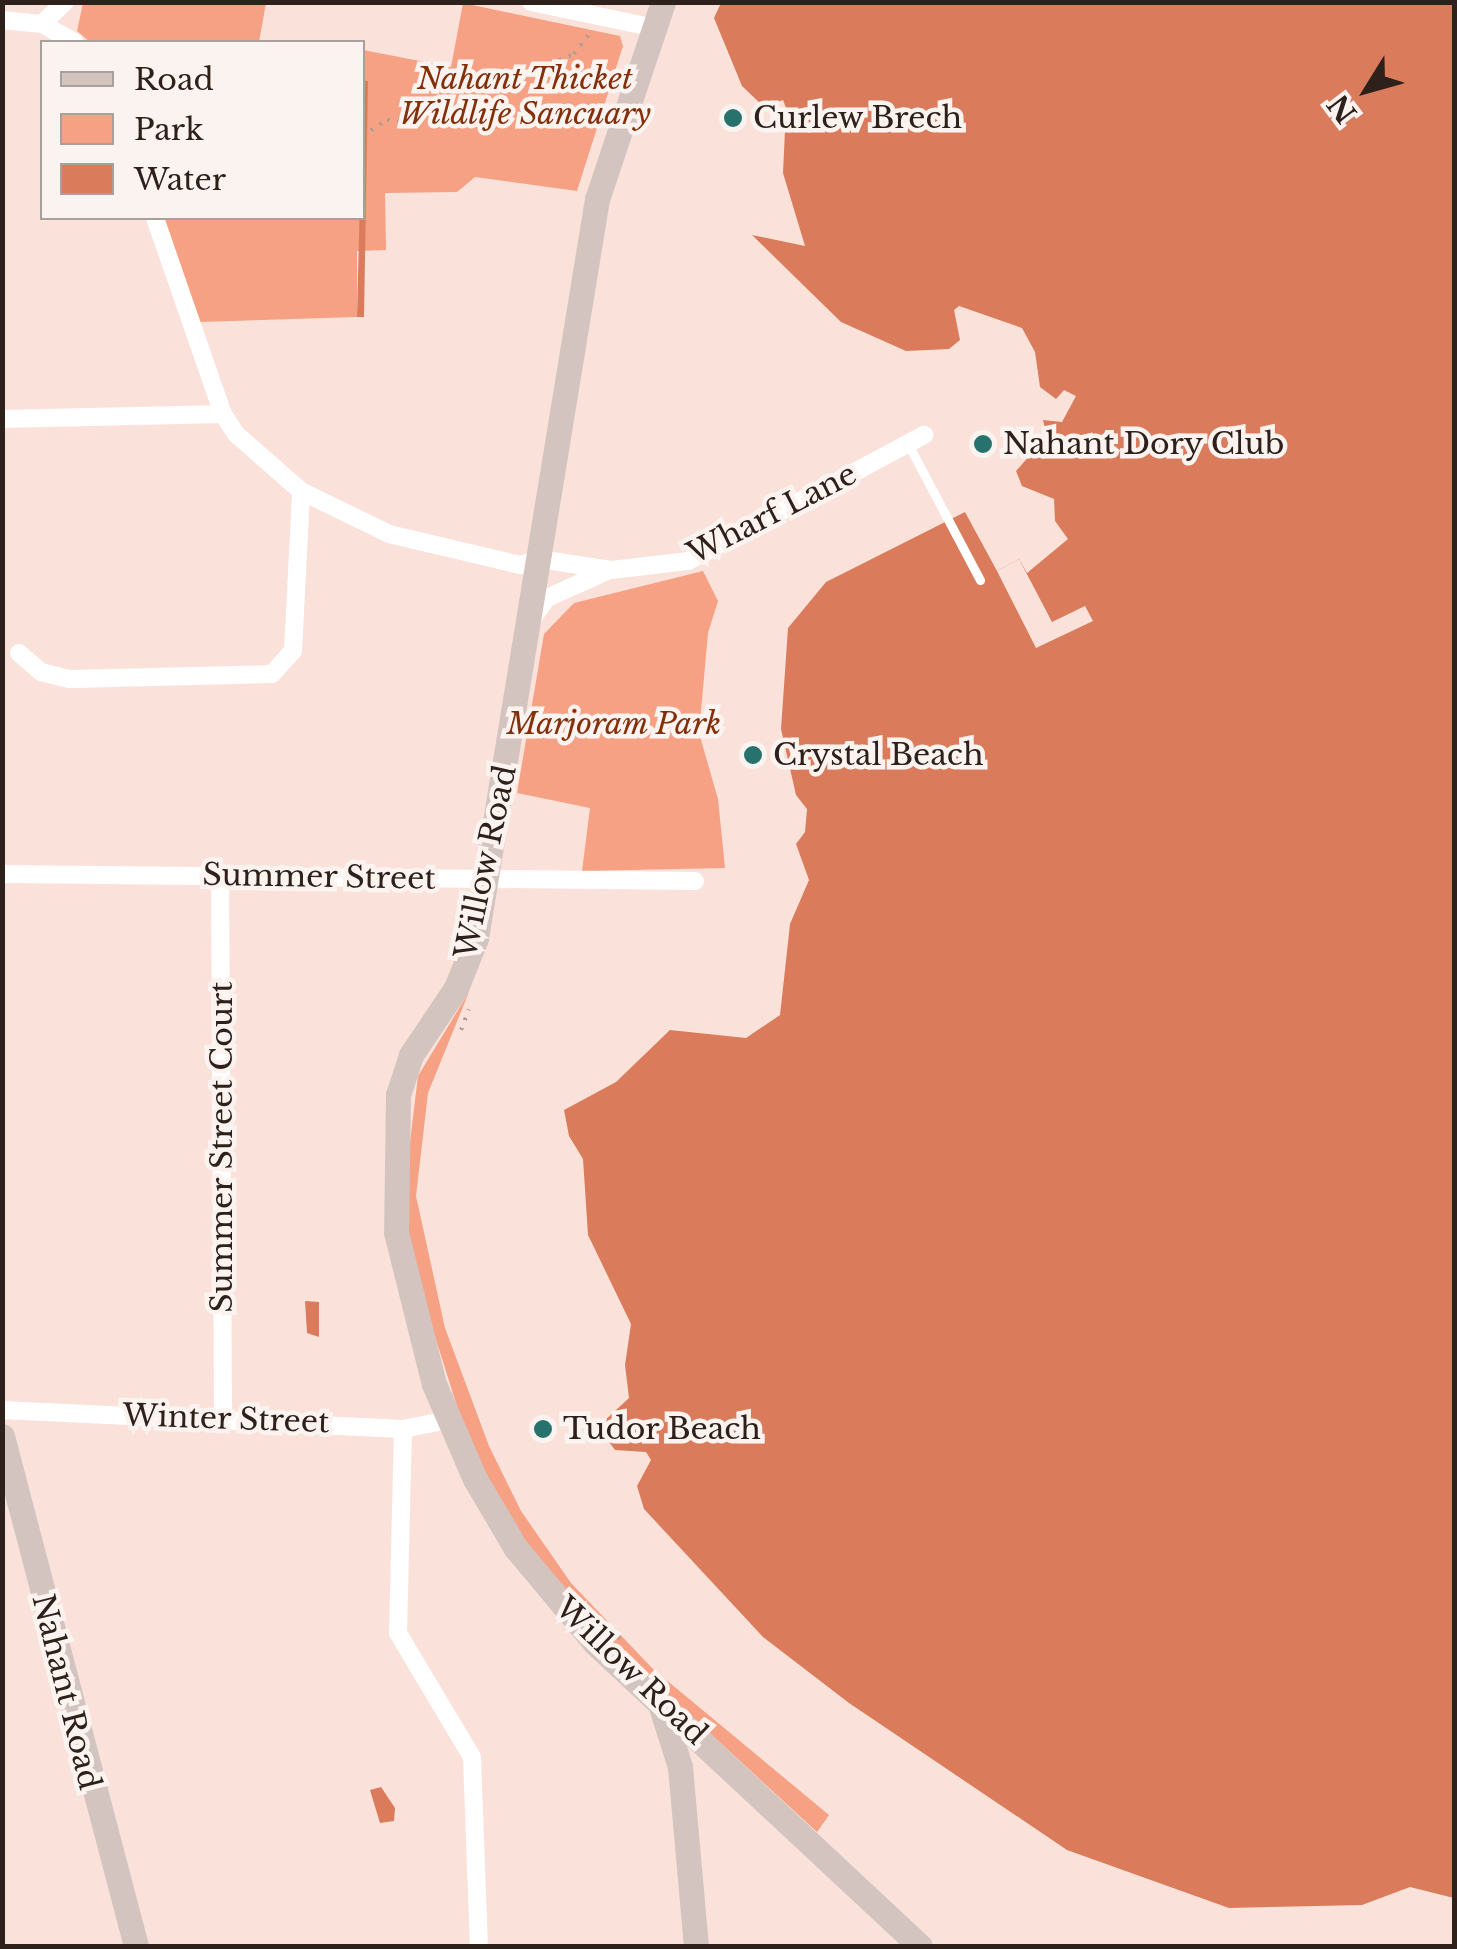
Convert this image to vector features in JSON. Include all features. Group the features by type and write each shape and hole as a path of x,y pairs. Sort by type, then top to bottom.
{"main road":[{"name":"Willow Road","path":"663,2 597,199 489,879 456,988 411,1056 394,1127 396,1232 448,1420 475,1479 547,1591 662,1707 819,1846 920,1946"},
{"name":"Nahant Road","path":"2,1436 136,1946"},
{"path":"662,1707 680,1766 696,1946"}],"street":[{"path":"42,24 65,2"},
{"path":"531,2 654,28"},
{"path":"2,20 42,24 70,40"},
{"name":"Wharf Lane","path":"156,220 223,414 255,454 300,491 388,534 520,565 539,559 612,570 688,561 916,439"},
{"path":"2,419 223,414"},
{"path":"18,653 41,672 70,679 272,674 293,652 300,491"},
{"name":"Wharf Lane","path":"529,625 547,598 612,570"},
{"name":"Summer Street","path":"2,874 695,881"},
{"name":"Summer Street Court","path":"220,876 222,1418"},
{"name":"Winter Street","path":"2,1410 402,1429 448,1420"},
{"path":"402,1429 398,1633 472,1757 478,1946"}],"lane":[{"path":"916,439 980,580"}],"path":[{"path":"365,134 387,120 480,122 520,76 582,47 591,29 586,14"},
{"path":"618,1638 627,1638"}],"green space":[{"path":"83,2 266,3 259,40 88,40 77,31"},
{"name":"Nahant Thicket Wildlife Sancuary","path":"463,3 620,36 623,46 577,191 475,177 457,192 385,193 386,250 357,251 357,317 199,322 165,220 365,220 365,50 451,67"},
{"name":"Marjoram Park","path":"703,571 718,601 708,633 699,733 718,799 725,868 582,871 590,808 517,793 544,634 574,603"},
{"path":"469,992 428,1093 416,1196 445,1328 489,1446 521,1511 571,1583 653,1669 829,1815 817,1832 581,1614 522,1542 468,1441 409,1254 404,1192 418,1076"}],"water":[{"path":"721,3 1454,3 1454,1898 1410,1887 1362,1905 1229,1908 1067,1850 849,1703 763,1637 644,1509 637,1486 651,1460 646,1452 615,1450 604,1435 602,1423 629,1398 625,1365 631,1324 588,1235 583,1159 569,1136 564,1110 616,1082 670,1030 746,1038 780,1015 790,924 809,880 796,844 805,832 807,809 796,795 781,729 788,628 826,582 965,512 997,571 1019,559 1027,573 1068,539 1055,521 1054,499 1022,486 1016,471 1047,436 1043,420 1062,422 1076,396 1064,390 1056,399 1040,387 1035,352 1022,328 959,306 954,310 960,340 949,349 906,351 841,322 752,235 805,246 783,173 786,108 783,100 764,107 742,86 714,18"},
{"path":"368,81 364,317 357,317 359,220 365,220"},
{"path":"305,1301 319,1302 319,1337 307,1333"},
{"path":"381,1787 395,1808 394,1821 380,1823 370,1790"}],"pier":[{"path":"1019,559 1052,622 1085,606 1093,621 1036,648 997,571"}],"place":[{"name":"Curlew Brech","path":"733,118"},
{"name":"Nahant Dory Club","path":"983,444"},
{"name":"Crystal Beach","path":"753,755"},
{"name":"Tudor Beach","path":"543,1429"}]}
